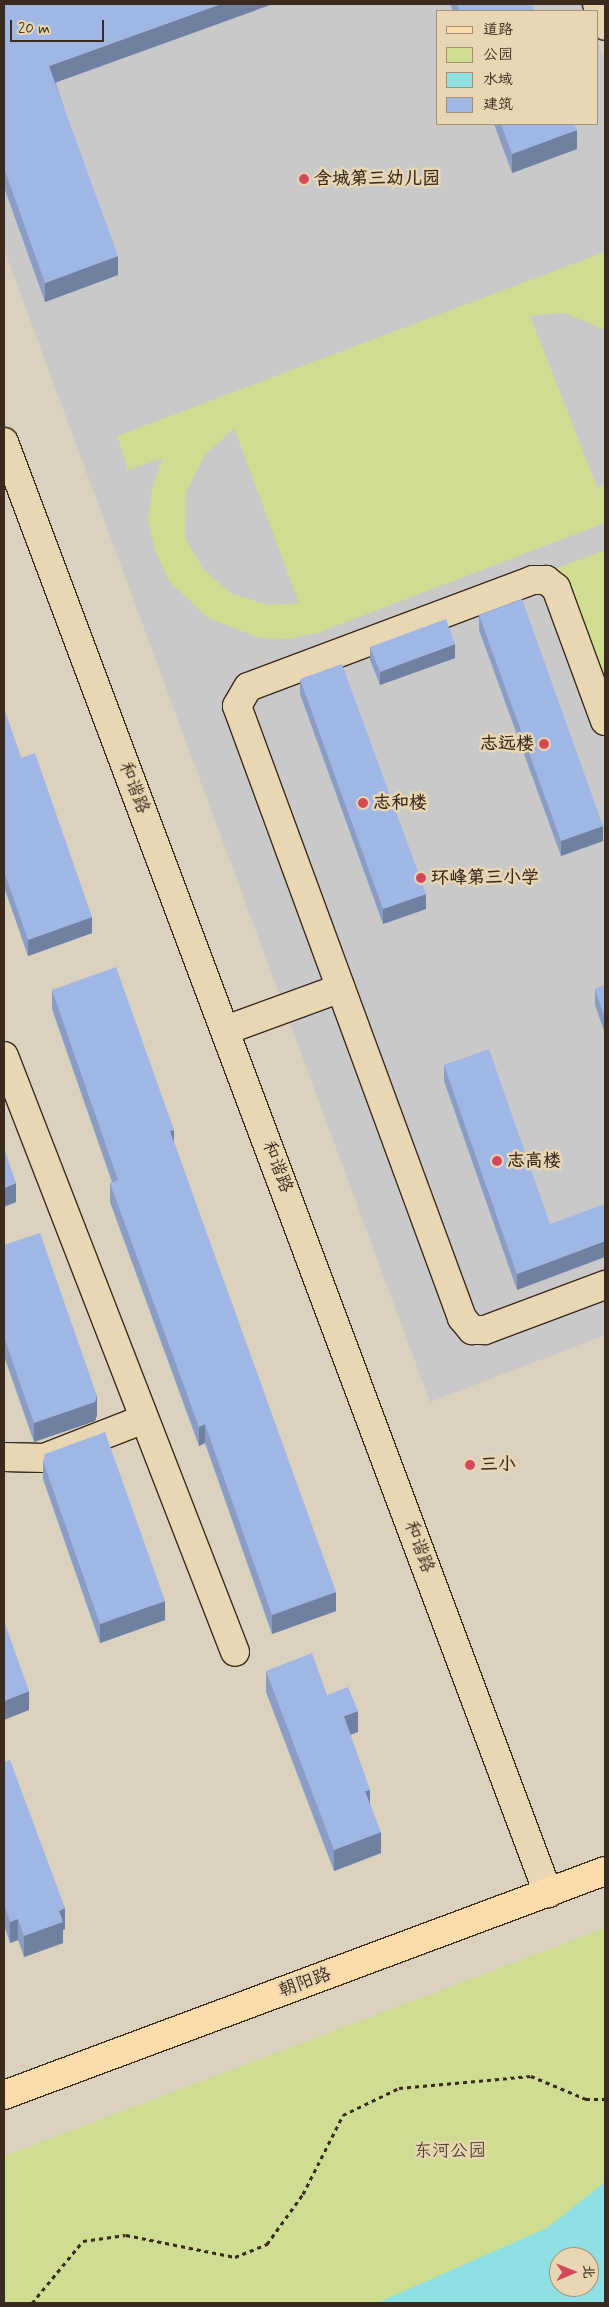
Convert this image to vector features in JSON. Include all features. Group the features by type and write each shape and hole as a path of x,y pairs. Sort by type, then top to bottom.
{"main road":[{"name":"朝阳路","path":"4,2095 605,1871"}],"street":[{"path":"597,4 605,26"},
{"name":"和谐路","path":"4,442 548,1893"},
{"path":"605,721 556,588 546,580 532,580 248,687 237,706 462,1318 472,1330 484,1330 605,1285"},
{"path":"226,1030 341,988"},
{"path":"4,1056 235,1652"},
{"path":"4,1457 44,1458 144,1419"}],"path":[{"path":"32,2303 84,2240 126,2235 235,2257 267,2244 303,2194 342,2116 399,2088 531,2076 586,2099 605,2099"}],"shaded area":[{"name":"环峰第三小学","path":"4,4 585,4 587,10 436,10 436,125 599,125 599,45 605,63 605,1335 430,1402 4,249"}],"green space":[{"path":"605,252 605,330 565,313 530,316 598,489 605,483 605,523 317,633 288,639 260,638 208,618 169,581 155,550 148,519 152,489 163,458 128,470 117,436","holes":["234,428 299,603 267,605 231,593 203,569 185,537 186,492 205,455"]},
{"path":"605,550 605,702 555,569"},
{"name":"东河公园","path":"605,1928 605,2303 4,2303 4,2156"}],"water":[{"path":"605,2182 605,2303 377,2303 547,2228"}],"building":[{"path":"4,4 221,4 49,66 118,256 45,283 4,168"},
{"path":"457,4 531,4 534,10 460,10"},
{"path":"501,125 574,125 577,130 512,154"},
{"name":"志远楼","path":"522,599 603,826 561,841 479,615"},
{"path":"446,619 455,644 380,672 370,647"},
{"name":"志和楼","path":"342,664 426,894 383,909 300,679"},
{"path":"4,709 21,758 35,753 92,917 28,940 4,871"},
{"path":"116,967 174,1130 170,1131 336,1592 272,1615 205,1424 199,1427 110,1183 118,1180 52,990"},
{"path":"605,985 605,1018 595,989"},
{"name":"志高楼","path":"489,1049 550,1224 605,1204 605,1241 517,1274 444,1065"},
{"path":"4,1148 16,1183 4,1188"},
{"path":"40,1233 97,1396 95,1402 34,1423 4,1337 4,1245"},
{"path":"105,1432 165,1601 100,1624 43,1461 45,1454"},
{"path":"4,1621 29,1691 4,1701"},
{"path":"312,1653 327,1695 348,1687 358,1711 344,1716 370,1790 365,1791 381,1832 334,1850 266,1671"},
{"path":"10,1760 65,1908 59,1911 63,1922 24,1936 18,1919 10,1922 4,1904 4,1762"}],"place":[{"name":"含城第三幼儿园","path":"304,179"},
{"name":"志远楼","path":"544,744"},
{"name":"志和楼","path":"363,803"},
{"name":"环峰第三小学","path":"421,878"},
{"name":"志高楼","path":"497,1161"},
{"name":"三小","path":"470,1465"}]}
